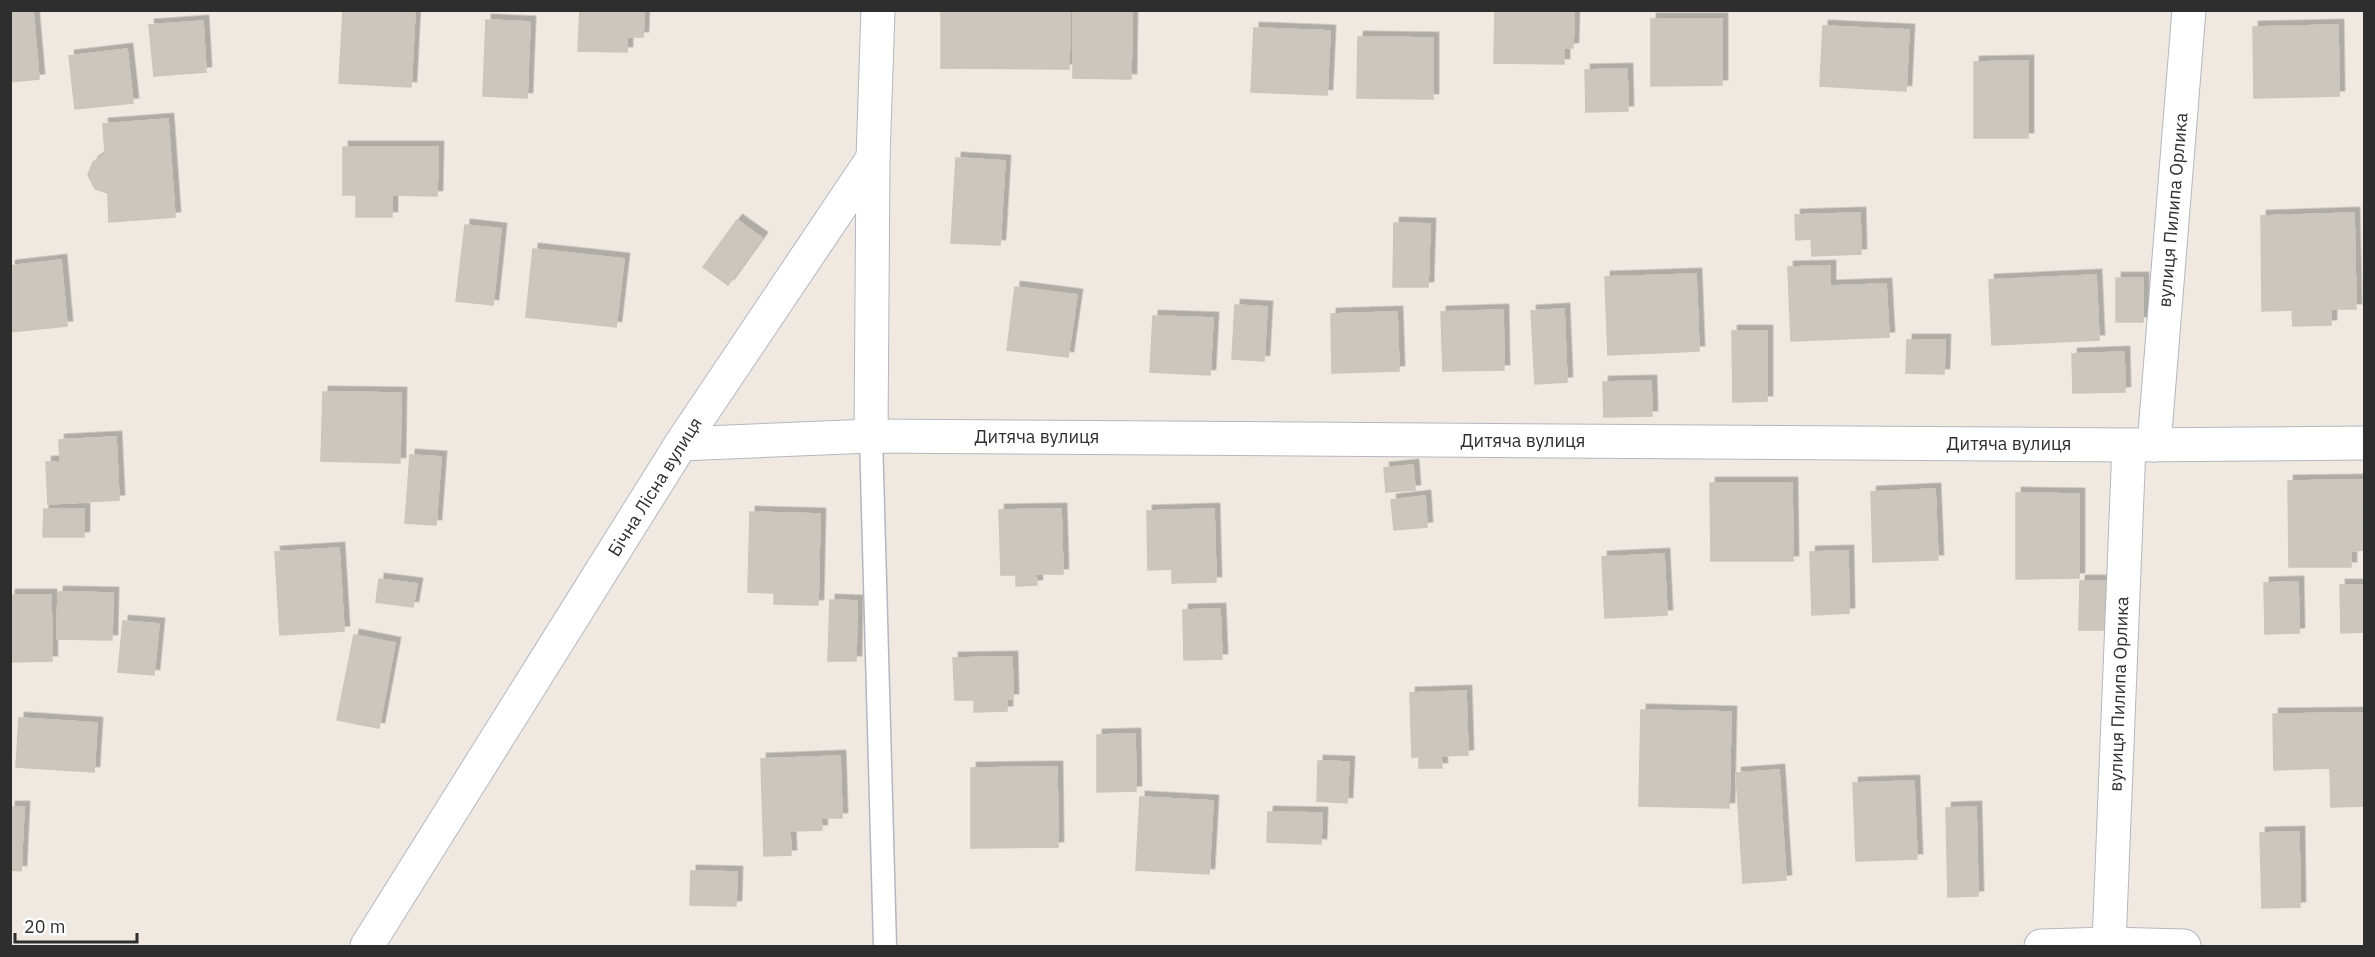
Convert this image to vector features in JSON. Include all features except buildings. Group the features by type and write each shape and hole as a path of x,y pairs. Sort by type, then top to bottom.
{"street":[{"path":"871,436 873,158 878,10"},
{"name":"вулиця Пилипа Орлика","path":"2109,944 2142,445 2189,10"},
{"name":"Бічна Лісна вулиця","path":"367,946 681,444 873,158"},
{"name":"Дитяча вулиця","path":"681,444 871,436 2142,445 2364,443"},
{"path":"2041,946 2109,944 2184,946"}],"lane":[{"path":"871,436 885,946"}]}
